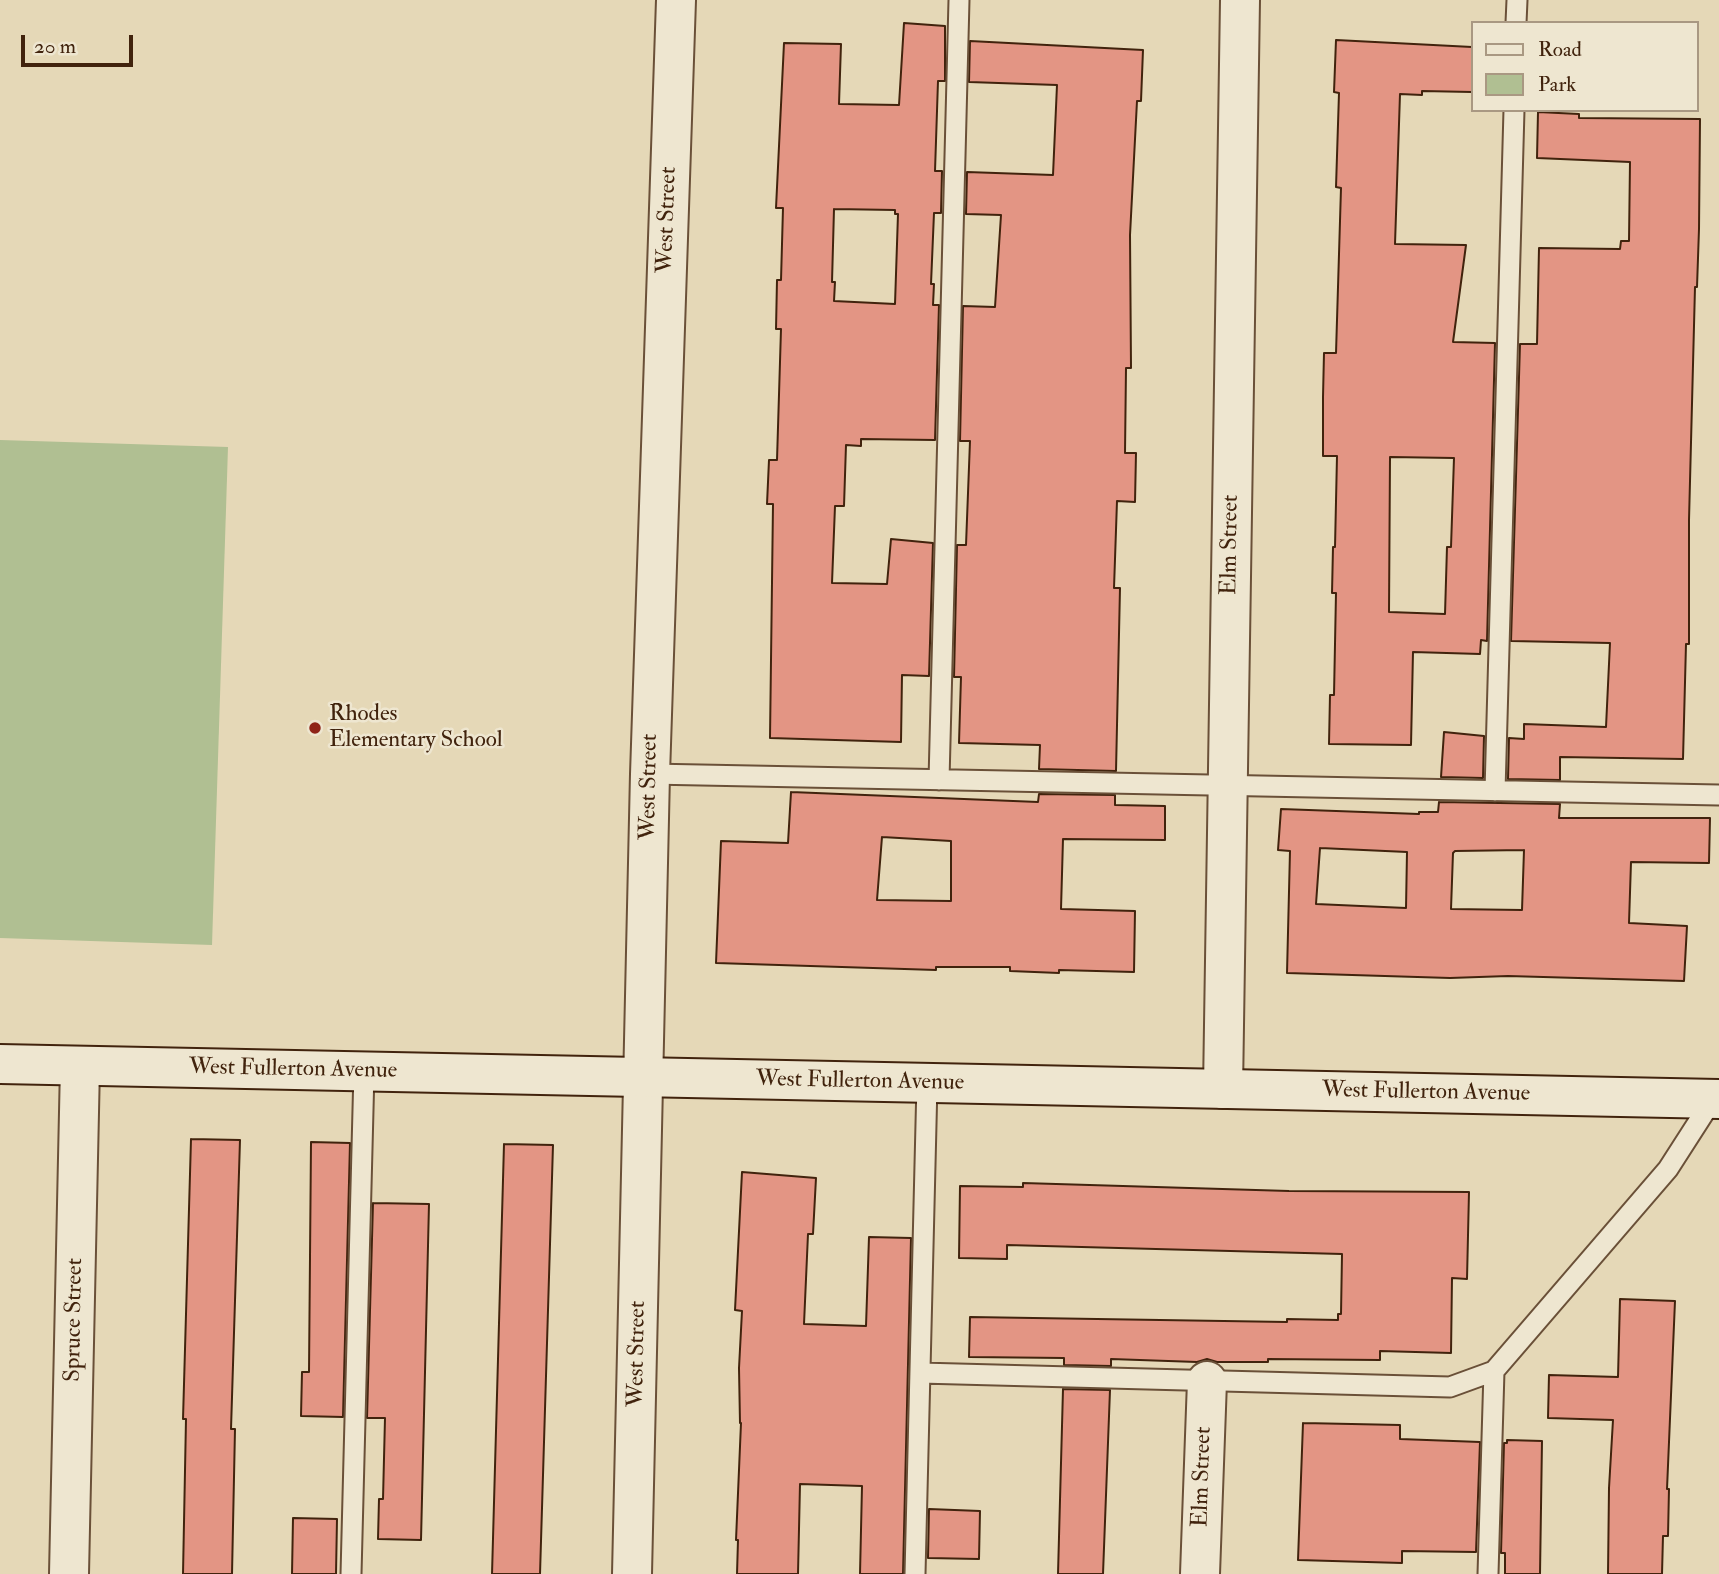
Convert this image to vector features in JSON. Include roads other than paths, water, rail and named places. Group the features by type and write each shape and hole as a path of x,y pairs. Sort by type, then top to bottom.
{"street":[{"name":"West Street","path":"632,1574 650,774 676,0"},
{"name":"Elm Street","path":"1223,1089 1240,0"},
{"name":"West Fullerton Avenue","path":"0,1064 1716,1099"},
{"name":"Spruce Street","path":"69,1574 80,1066"},
{"name":"Elm Street","path":"1200,1574 1207,1381"}],"lane":[{"path":"939,780 959,0"},
{"path":"1516,21 1517,0"},
{"path":"1494,791 1514,112"},
{"path":"650,774 1719,795"},
{"path":"351,1574 363,1071"},
{"path":"915,1574 927,1083"},
{"path":"920,1373 1450,1387 1494,1371 1668,1170 1716,1099"},
{"path":"1488,1574 1494,1371"}],"place":[{"name":"Rhodes Elementary School","path":"315,728"}]}
